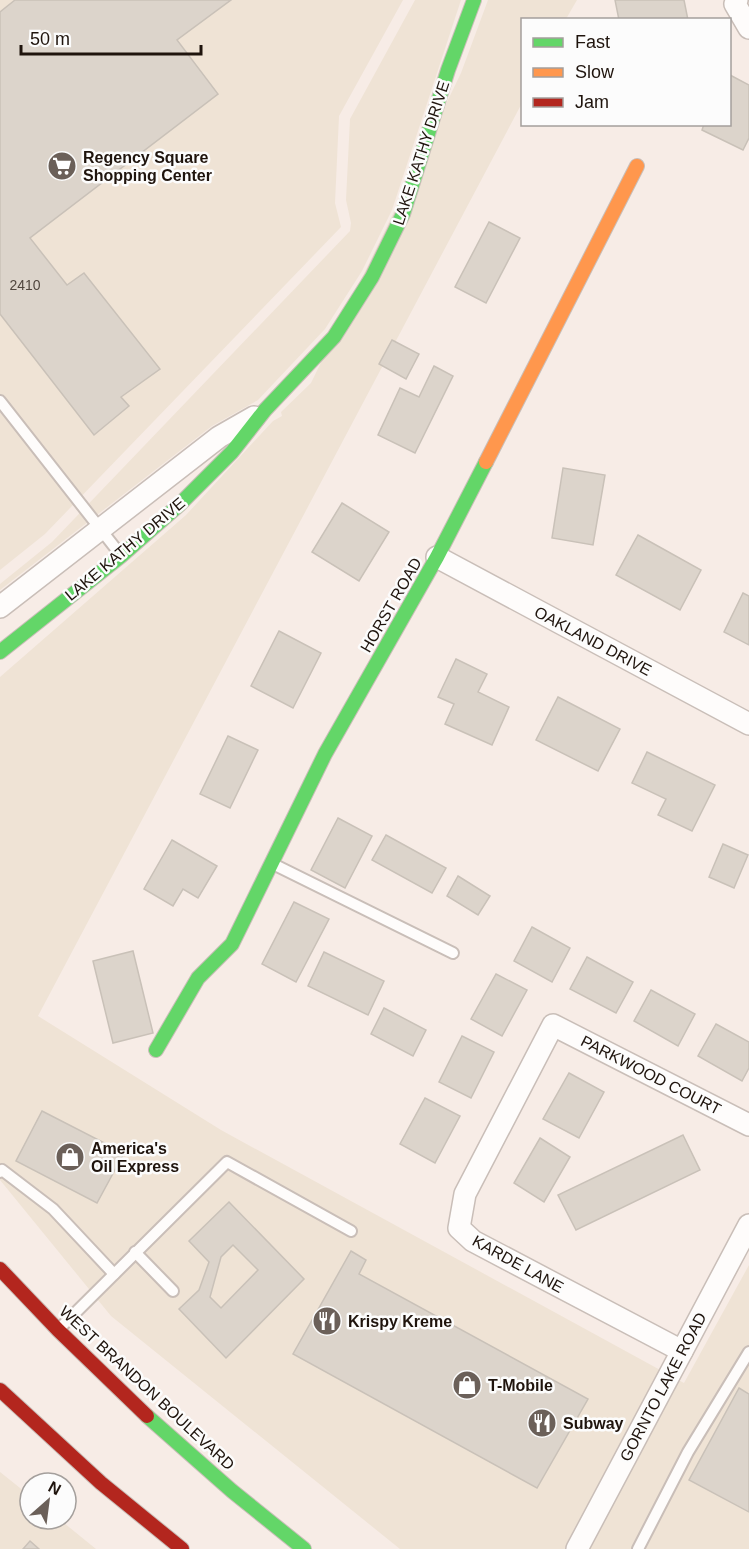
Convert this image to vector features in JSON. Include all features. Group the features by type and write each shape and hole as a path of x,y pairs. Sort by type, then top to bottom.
{"main road":[{"name":"LAKE KATHY DRIVE","path":"0,652 121,556 179,505 232,452 265,410 302,374 334,337 356,305 404,214 448,70 474,0"},
{"name":"HORST ROAD","path":"156,1050 198,978 232,944 325,754 437,557 637,166"},
{"name":"WEST BRANDON BOULEVARD","path":"0,1269 58,1330 164,1432 270,1523 304,1549"},
{"path":"0,1390 101,1483 182,1549"}],"street":[{"path":"736,0 735,4 749,28"},
{"name":"LAKE KATHY DRIVE","path":"0,607 219,437 265,410"},
{"name":"OAKLAND DRIVE","path":"437,557 749,724"},
{"name":"PARKWOOD COURT","path":"553,1025 749,1125"},
{"name":"KARDE LANE","path":"553,1025 465,1194 459,1228 473,1241 682,1351"},
{"name":"GORNTO LAKE ROAD","path":"579,1548 749,1225"}],"lane":[{"path":"0,401 121,556"},
{"path":"271,863 453,953"},
{"path":"58,1330 227,1162 351,1231"},
{"path":"0,1172 2,1170 53,1209 114,1274"},
{"path":"135,1252 173,1291"},
{"path":"638,1549 688,1452 749,1352"}],"shaded area":[{"path":"0,0 403,0 339,116 335,203 341,227 45,534 0,570"},
{"path":"415,0 461,0 392,210 362,271 325,329 258,400 212,426 0,590 0,584 52,542 350,231 351,223 346,200 350,119"},
{"path":"488,0 577,0 567,18 521,18 521,105 38,1016 221,1130 684,1383 749,1265 749,1549 400,1549 111,1316 0,1180 0,677 186,515 273,421 282,416 281,412 311,383 461,73"},
{"path":"0,1472 18,1486 18,1531 74,1531 96,1549 0,1549"}],"building":[{"name":"Regency Square Shopping Center","path":"15,0 231,0 177,40 218,94 30,238 67,285 84,273 160,369 121,397 129,406 94,435 0,314 0,12"},
{"path":"615,0 684,0 688,18 619,18"},
{"path":"731,76 749,85 749,138 743,150 702,130 703,126 731,126"},
{"path":"489,222 520,238 486,303 455,287"},
{"path":"392,340 419,354 406,379 379,364"},
{"path":"434,366 453,376 415,453 378,435 400,388 419,397"},
{"path":"563,468 605,475 593,545 552,538"},
{"path":"342,503 389,532 359,581 312,552"},
{"path":"638,535 701,570 680,610 616,575"},
{"path":"743,593 749,596 749,645 724,632"},
{"path":"279,631 321,653 293,708 251,686"},
{"path":"456,659 487,674 478,692 509,707 492,745 445,724 454,704 438,697"},
{"path":"558,697 620,729 598,771 536,740"},
{"path":"228,736 258,750 230,808 200,794"},
{"path":"647,752 715,785 692,831 658,815 666,799 632,783"},
{"path":"338,818 372,836 345,888 311,870"},
{"path":"386,835 446,868 432,893 372,860"},
{"path":"172,840 217,866 198,898 183,889 173,906 144,889"},
{"path":"723,844 748,855 734,888 709,877"},
{"path":"458,876 490,896 478,915 447,896"},
{"path":"294,902 329,919 296,982 262,964"},
{"path":"532,927 570,948 552,982 514,961"},
{"path":"133,951 153,1033 113,1043 93,961"},
{"path":"324,952 384,981 368,1015 308,986"},
{"path":"587,957 633,982 616,1013 570,989"},
{"path":"496,974 527,990 502,1036 471,1019"},
{"path":"651,990 695,1014 678,1046 634,1021"},
{"path":"384,1008 426,1030 413,1056 371,1034"},
{"path":"716,1024 749,1042 749,1068 742,1081 698,1056"},
{"path":"462,1036 494,1052 471,1098 439,1082"},
{"path":"569,1073 604,1092 579,1138 543,1119"},
{"path":"425,1098 460,1116 435,1163 400,1144"},
{"name":"America's Oil Express","path":"42,1111 124,1153 97,1203 16,1161"},
{"path":"683,1135 700,1170 576,1230 558,1195"},
{"path":"540,1138 570,1157 544,1202 514,1183"},
{"path":"229,1202 304,1279 226,1358 179,1309 199,1290 209,1262 189,1241","holes":["233,1245 258,1270 221,1308 210,1297 221,1257"]},
{"path":"351,1251 366,1260 359,1274 588,1399 537,1488 293,1354"},
{"path":"739,1388 749,1394 749,1512 689,1480"},
{"path":"30,1541 39,1549 23,1549"}],"traffic: fast":[{"path":"0,652 121,556 179,505 232,452 265,410 334,337 372,277 403,214 448,70 474,0"},
{"path":"156,1050 198,978 232,944 325,754 437,557 486,462"},
{"path":"147,1416 232,1491 304,1549"}],"traffic: slow":[{"path":"486,462 637,166"}],"traffic: jam":[{"path":"0,1269 58,1330 147,1416"},
{"path":"0,1390 101,1483 182,1549"}],"place":[{"name":"Regency Square Shopping Center","path":"62,166"},
{"name":"America's Oil Express","path":"70,1157"},
{"name":"Krispy Kreme","path":"327,1321"},
{"name":"T-Mobile","path":"467,1385"},
{"name":"Subway","path":"542,1423"}]}
